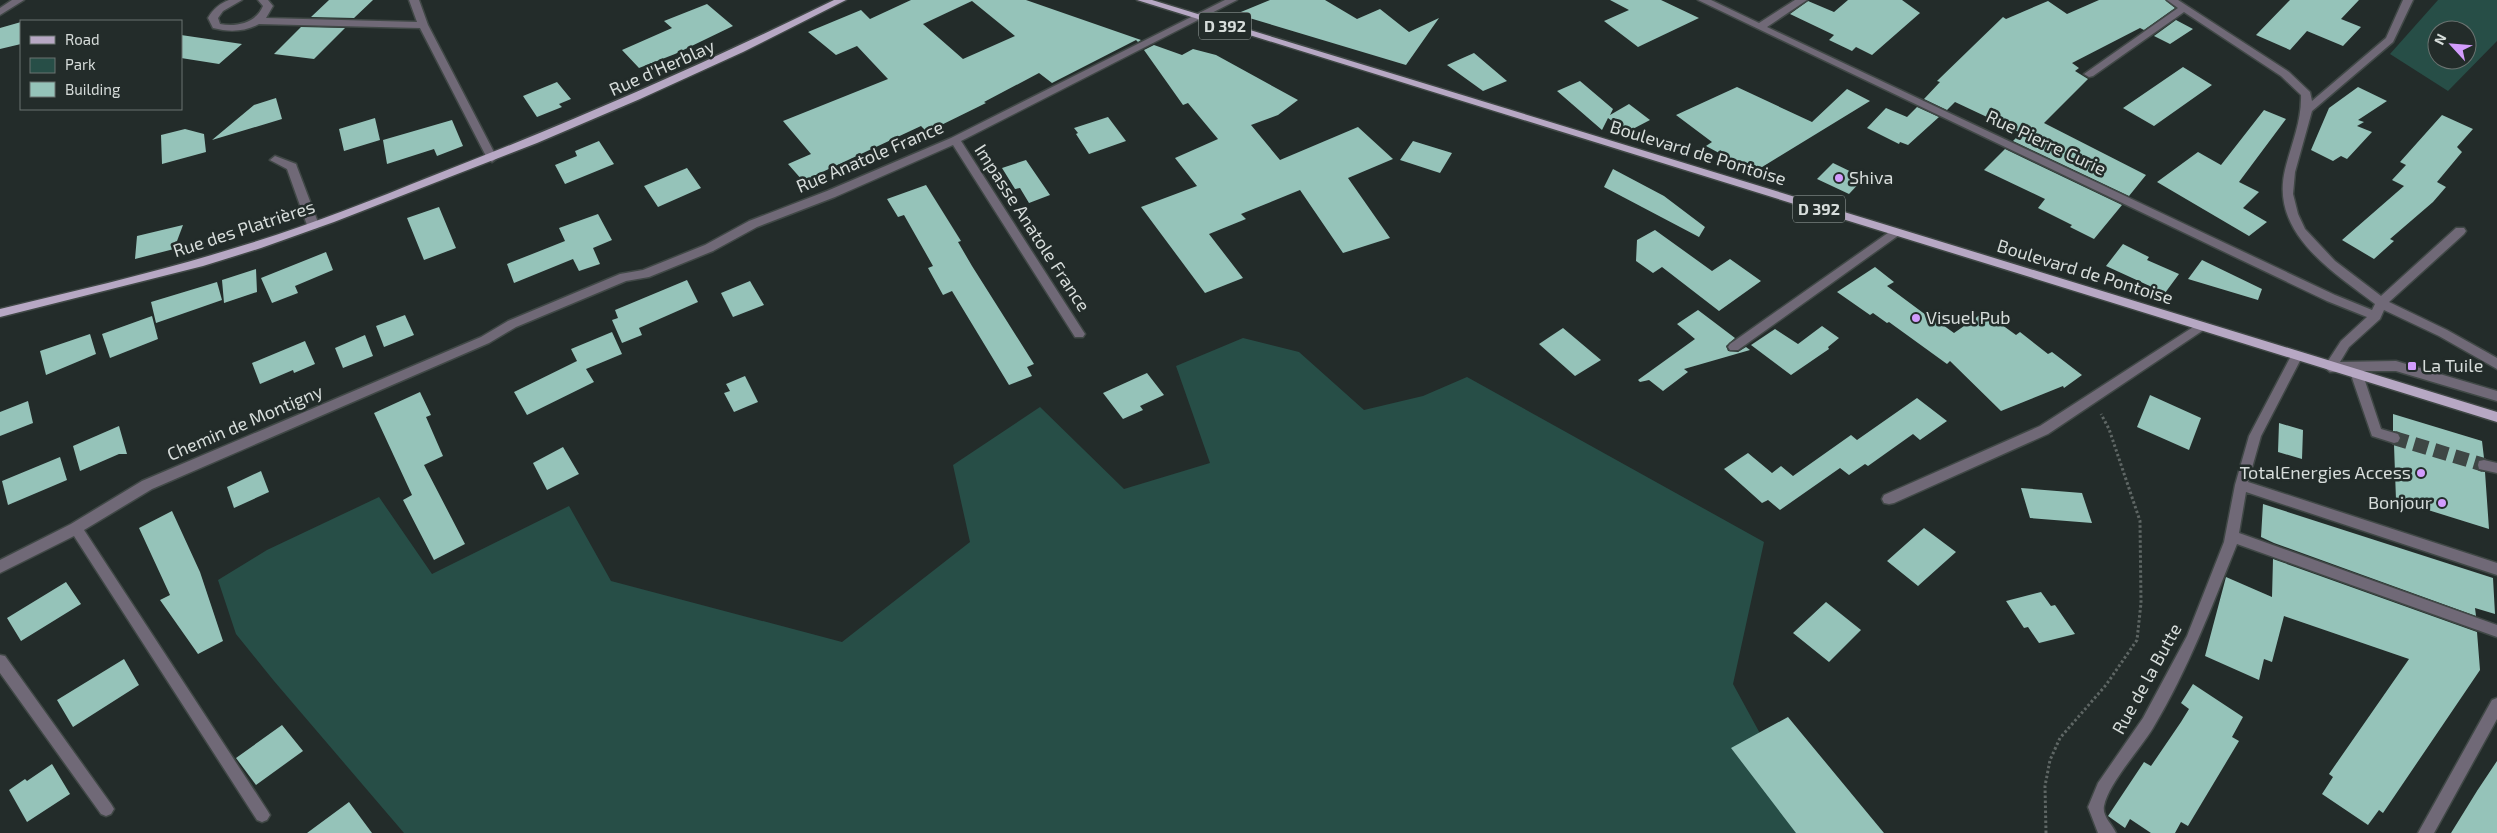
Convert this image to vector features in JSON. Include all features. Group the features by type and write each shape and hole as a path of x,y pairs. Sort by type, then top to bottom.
{"main road":[{"name":"Rue d'Herblay","path":"492,158 663,87 841,0"},
{"name":"Boulevard de Pontoise","path":"1142,0 2201,326 2296,357 2497,417"},
{"name":"Rue des Platrières","path":"0,313 107,289 234,253 492,158"}],"street":[{"path":"0,12 19,0"},
{"path":"237,0 220,8 212,18 216,26 230,28 256,21 423,25"},
{"path":"256,21 267,11 268,6 263,0"},
{"path":"414,0 423,25 492,158"},
{"name":"Rue Anatole France","path":"512,324 624,277 645,274 709,248 753,224 831,194 955,140 1232,0"},
{"name":"Rue Pierre Curie","path":"1703,0 2332,298 2376,316"},
{"path":"1760,27 1802,0"},
{"path":"2172,0 2285,74 2306,94 2307,110 2290,172 2288,194 2292,214 2300,231 2314,248 2331,264 2381,302 2443,333 2497,364"},
{"path":"2307,110 2390,40 2408,0"},
{"path":"2089,74 2184,8"},
{"name":"Impasse Anatole France","path":"955,140 1079,334"},
{"path":"275,160 292,166 312,225"},
{"path":"2330,367 2345,344 2376,316 2381,302 2460,231"},
{"path":"1734,347 1895,232"},
{"name":"Chemin de Montigny","path":"0,568 76,528 147,485 485,340 512,324"},
{"path":"1889,499 2044,430 2201,326"},
{"name":"Rue de la Butte","path":"2108,833 2101,824 2096,807 2101,795 2148,723 2193,638 2232,536 2241,485 2255,436 2296,357"},
{"name":"Boulevard de Pontoise","path":"2330,367 2396,366 2497,396"},
{"path":"2358,375 2376,432 2394,438"},
{"path":"2241,485 2497,569"},
{"path":"76,528 262,815"},
{"path":"2232,536 2497,631"},
{"path":"0,661 106,809"},
{"path":"2426,833 2497,705"}],"path":[{"path":"2046,833 2045,786 2050,760 2060,738 2106,685 2137,640 2142,603 2140,521 2109,429 2092,398"}],"green space":[{"path":"2438,0 2497,0 2497,41 2477,61 2477,20 2427,20 2427,70 2469,70 2448,91 2390,54"},
{"path":"1243,338 1299,352 1364,410 1423,396 1467,377 1764,542 1733,684 1798,803 1807,833 404,833 236,634 218,580 267,550 379,497 432,574 569,506 611,581 842,642 970,542 953,465 1040,407 1124,489 1210,463 1176,366"}],"building":[{"path":"329,0 373,0 354,18 311,17"},
{"path":"911,0 1026,0 1141,40 1138,42 1136,40 1052,83 1039,73 984,102 986,103 927,132 921,126 803,181 788,164 811,154 783,121 888,79 857,46 836,55 808,32 861,10 870,19","holes":["972,1 1015,36 963,59 923,24"]},
{"path":"1270,0 1325,0 1357,19 1380,9 1409,32 1439,18 1406,65 1236,14"},
{"path":"1610,0 1661,0 1699,18 1638,47 1604,21 1629,10"},
{"path":"1848,0 1902,0 1920,13 1872,55 1856,47 1852,51 1829,40 1834,35 1790,14 1808,1 1834,12"},
{"path":"2099,0 2165,0 2175,8 2144,30 2140,28 2072,63 2079,68 2075,71 2088,79 2044,123 2146,175 2129,196 2013,141 2021,133 1955,102 1947,110 1924,99 1940,82 1937,81 2003,17 2006,19 2048,1 2067,14"},
{"path":"2290,0 2359,0 2341,19 2361,27 2343,46 2307,31 2290,50 2256,35"},
{"path":"707,4 733,26 675,54 639,68 622,50 672,28 664,21"},
{"path":"2176,20 2193,29 2170,44 2154,36"},
{"path":"20,22 20,44 0,49 0,28"},
{"path":"301,27 345,28 314,59 274,54"},
{"path":"182,35 242,44 219,64 182,58"},
{"path":"1154,45 1182,55 1193,49 1216,55 1298,100 1278,115 1251,125 1280,160 1358,127 1393,159 1348,178 1390,238 1343,253 1300,190 1241,214 1246,219 1209,234 1243,278 1205,293 1141,207 1197,186 1175,158 1218,139 1188,103 1183,105 1144,50"},
{"path":"1474,53 1507,81 1483,91 1447,65"},
{"path":"2183,67 2212,85 2154,126 2123,108"},
{"path":"1580,81 1613,109 1610,115 1629,104 1650,120 1627,132 1608,118 1602,130 1557,91"},
{"path":"557,82 571,99 559,104 562,107 537,117 523,96"},
{"path":"1737,87 1812,122 1847,89 1870,101 1754,172 1736,160 1734,161 1706,146 1712,142 1676,115"},
{"path":"2358,87 2387,101 2358,120 2364,122 2357,126 2372,132 2347,159 2341,156 2333,161 2311,150 2329,108"},
{"path":"276,98 282,119 212,140 254,105"},
{"path":"1917,107 1939,117 1908,145 1900,142 1899,144 1867,128 1886,108 1907,117"},
{"path":"2264,110 2286,119 2239,182 2259,192 2243,208 2267,222 2249,236 2157,182 2198,152 2221,165"},
{"path":"2442,115 2473,129 2457,147 2462,152 2437,182 2446,187 2433,202 2390,239 2394,241 2374,259 2342,240 2404,186 2392,180 2406,165 2400,162"},
{"path":"1108,117 1126,141 1089,154 1074,128"},
{"path":"375,118 380,140 344,151 339,129"},
{"path":"452,120 463,146 437,156 434,149 387,164 383,140"},
{"path":"185,129 204,134 206,152 162,164 161,135"},
{"path":"599,141 614,164 565,184 555,165 577,156 575,151"},
{"path":"1413,141 1452,153 1440,173 1400,160"},
{"path":"2005,149 2122,205 2094,239 2070,227 2072,225 2038,208 2045,199 1984,170"},
{"path":"1026,160 1050,195 1029,203 1020,188 1015,189 1002,168"},
{"path":"1833,163 1864,178 1849,194 1817,179"},
{"path":"687,168 701,188 658,207 644,186"},
{"path":"1613,169 1664,196 1705,227 1699,237 1604,187"},
{"path":"926,185 961,241 958,242 972,266 1034,364 1027,367 1032,376 1009,385 952,291 943,295 928,268 933,266 904,215 898,217 887,199"},
{"path":"439,207 456,248 424,260 407,218"},
{"path":"598,214 612,240 593,248 600,264 579,271 573,259 514,283 507,264 565,241 559,228"},
{"path":"183,225 174,249 135,259 137,236"},
{"path":"1655,230 1712,271 1730,259 1761,281 1719,311 1662,267 1653,273 1636,261 1637,240"},
{"path":"2123,244 2149,257 2147,260 2179,274 2165,293 2106,266"},
{"path":"326,252 333,270 295,286 298,293 272,303 261,278"},
{"path":"2202,260 2262,289 2258,300 2188,279"},
{"path":"1875,267 1894,282 1887,286 1934,321 1936,320 1954,333 1984,312 2016,335 2020,332 2048,354 2052,352 2082,375 2064,388 2063,386 2001,411 1950,361 1947,364 1889,322 1887,323 1873,313 1870,315 1837,292"},
{"path":"256,269 257,292 224,303 222,280"},
{"path":"687,280 698,302 639,328 642,335 622,343 612,320 618,318 615,310"},
{"path":"750,281 764,305 733,317 721,293"},
{"path":"217,282 222,300 156,323 151,302"},
{"path":"1698,310 1735,338 1726,346 1728,351 1738,352 1746,347 1750,350 1684,369 1688,372 1663,391 1649,380 1640,382 1638,380 1695,339 1677,324"},
{"path":"405,315 414,335 384,347 376,326"},
{"path":"152,316 158,339 110,358 102,334"},
{"path":"1822,326 1839,338 1828,347 1829,349 1791,375 1751,345 1775,329 1798,344"},
{"path":"1563,328 1601,360 1575,376 1539,344"},
{"path":"612,332 622,354 586,369 594,382 527,415 514,392 577,361 571,349"},
{"path":"90,334 96,354 46,375 40,351"},
{"path":"365,335 373,356 343,368 335,348"},
{"path":"305,341 315,364 294,373 293,370 260,384 252,363"},
{"path":"1147,373 1164,395 1140,406 1143,410 1123,419 1103,393"},
{"path":"745,376 758,402 734,412 724,393 730,391 726,384"},
{"path":"420,392 431,415 426,417 443,456 424,465 465,544 434,560 403,500 412,495 374,413"},
{"path":"2150,395 2201,418 2189,450 2137,427"},
{"path":"1917,398 1947,421 1920,440 1913,434 1868,466 1865,464 1849,475 1840,468 1780,510 1768,500 1762,503 1724,469 1748,453 1772,473 1781,466 1793,476 1851,435 1857,440"},
{"path":"28,401 33,423 0,436 0,412"},
{"path":"2393,414 2482,441 2484,458 2477,461 2476,465 2479,471 2485,472 2489,529 2396,500 2394,445 2400,443 2402,437 2399,432 2393,431"},
{"path":"2279,423 2303,430 2302,459 2278,452"},
{"path":"119,426 127,454 119,454 80,471 73,446"},
{"path":"563,447 579,474 547,490 533,463"},
{"path":"60,457 67,480 8,505 2,481"},
{"path":"261,471 269,492 234,508 227,487"},
{"path":"2021,488 2082,493 2092,523 2030,518"},
{"path":"2263,504 2493,578 2495,614 2475,608 2476,616 2261,537"},
{"path":"172,511 200,572 223,641 198,654 160,600 170,595 139,528"},
{"path":"1924,528 1956,552 1918,586 1887,561"},
{"path":"2273,559 2477,632 2480,670 2383,813 2379,810 2368,825 2322,794 2333,777 2329,774 2409,659 2284,616 2272,662 2264,659 2259,680 2205,656 2226,577 2272,597"},
{"path":"66,582 81,604 21,641 7,618"},
{"path":"2041,592 2051,606 2055,605 2075,634 2039,643 2028,627 2024,628 2006,601"},
{"path":"1826,602 1861,630 1829,662 1793,633"},
{"path":"124,659 139,685 73,727 57,700"},
{"path":"2193,684 2243,717 2232,737 2239,741 2188,826 2181,822 2175,833 2151,833 2130,819 2125,828 2108,816 2144,762 2151,766 2181,722 2189,709 2181,703"},
{"path":"1788,717 1884,833 1796,833 1731,748"},
{"path":"282,725 303,751 256,785 236,758"},
{"path":"2497,761 2497,833 2451,833 2477,791"},
{"path":"52,764 70,794 27,822 9,790 25,779 27,781"},
{"path":"349,802 372,833 307,833"}],"tunnel":[{"path":"2394,438 2484,465"}],"place":[{"name":"Shiva","path":"1839,178"},
{"name":"Visuel Pub","path":"1916,318"},
{"name":"La Tuile","path":"2412,366"},
{"name":"TotalEnergies Access","path":"2421,473"},
{"name":"Bonjour","path":"2442,503"}]}
